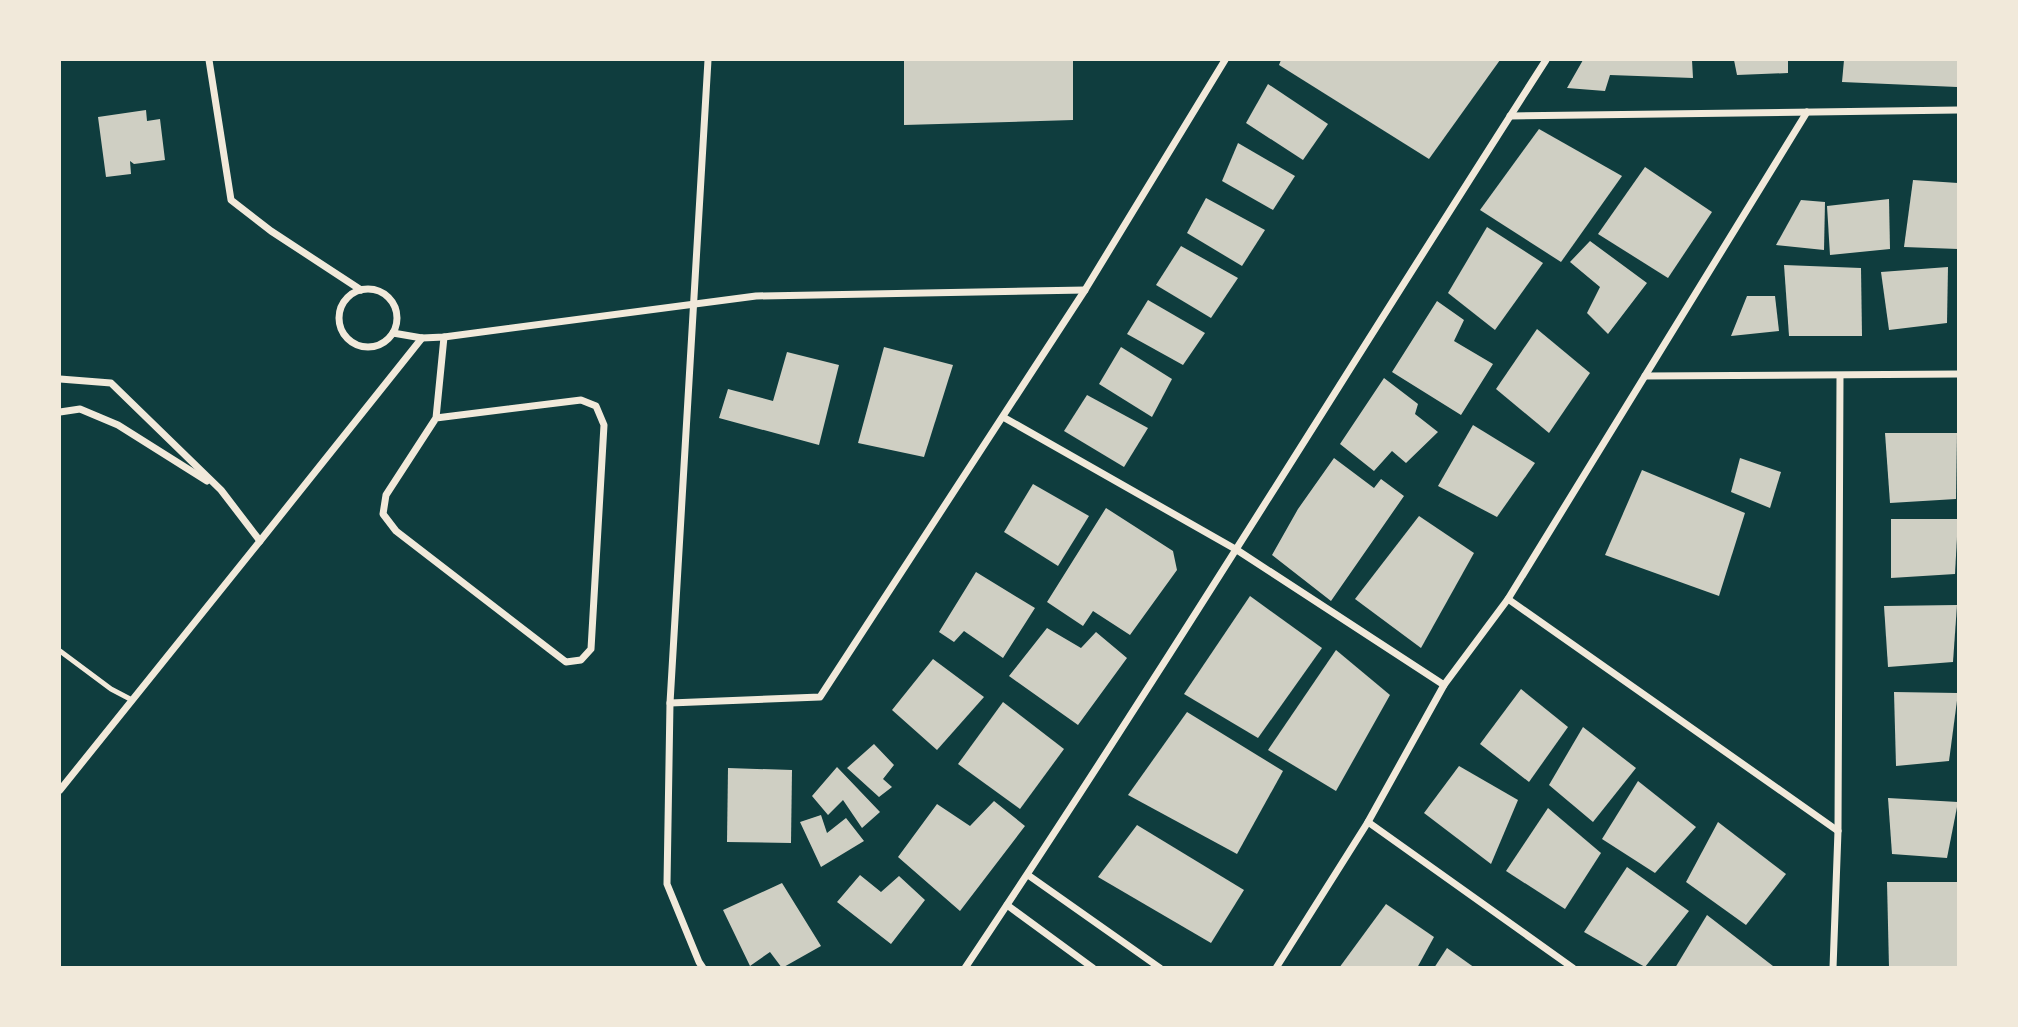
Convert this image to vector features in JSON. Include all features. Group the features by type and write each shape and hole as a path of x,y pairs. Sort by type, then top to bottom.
{"street":[{"path":"209,60 231,200 271,231 361,290 380,292 394,305 397,324 393,333 387,341 370,347 360,346 345,336 340,327 341,308 345,300 361,290"},
{"path":"703,968 667,884 670,702 708,60"},
{"path":"670,702 820,697 1085,290 1225,60"},
{"path":"965,968 1028,876 1237,550 1546,60"},
{"path":"1510,116 1958,110"},
{"path":"1276,968 1368,822 1444,685 1508,599 1807,112"},
{"path":"393,333 422,338 444,337 756,296 1085,290"},
{"path":"436,418 580,400 596,406 604,425 604,438 591,649 581,660 566,662 396,531 383,514 386,495 436,418 444,337"},
{"path":"60,790 422,338"},
{"path":"1645,376 1958,374"},
{"path":"1833,968 1838,831 1840,376"},
{"path":"60,379 111,383 221,490 260,541"},
{"path":"60,412 80,409 118,425 221,490"},
{"path":"1003,417 1237,550 1444,685"},
{"path":"1508,599 1838,831"},
{"path":"1368,822 1573,968"},
{"path":"1028,876 1160,968"},
{"path":"1007,905 1093,968"}],"lane":[{"path":"60,651 111,689 132,700"}],"building":[{"path":"904,60 1073,60 1073,120 904,125"},
{"path":"1281,60 1500,60 1429,159 1279,65"},
{"path":"1583,60 1692,60 1693,78 1610,75 1605,91 1567,88"},
{"path":"1734,60 1788,60 1788,73 1737,75"},
{"path":"1844,60 1958,60 1957,87 1842,82"},
{"path":"1268,84 1328,124 1303,160 1246,123"},
{"path":"146,110 147,121 160,119 165,160 134,164 130,161 131,174 106,177 98,117"},
{"path":"1539,129 1622,176 1561,262 1480,210"},
{"path":"1238,143 1295,176 1273,210 1222,181"},
{"path":"1645,167 1712,212 1668,278 1598,234"},
{"path":"1913,180 1958,183 1958,249 1904,247"},
{"path":"1206,198 1265,230 1242,266 1187,233"},
{"path":"1889,199 1890,249 1830,255 1827,206"},
{"path":"1801,200 1825,202 1824,250 1776,245"},
{"path":"1487,227 1543,263 1495,330 1448,293"},
{"path":"1590,241 1647,283 1608,334 1587,313 1600,287 1570,262"},
{"path":"1181,246 1238,278 1211,318 1156,285"},
{"path":"1784,265 1861,268 1862,336 1789,336"},
{"path":"1948,267 1947,323 1889,330 1881,272"},
{"path":"1747,296 1775,296 1779,331 1731,336"},
{"path":"1148,300 1205,333 1183,365 1127,334"},
{"path":"1437,301 1464,320 1454,341 1493,364 1461,415 1392,372"},
{"path":"1537,329 1590,373 1549,433 1496,389"},
{"path":"884,347 953,365 924,457 858,443"},
{"path":"1121,347 1172,379 1152,417 1099,384"},
{"path":"787,352 839,365 819,445 719,418 728,389 773,401"},
{"path":"1384,378 1418,404 1415,414 1438,432 1406,463 1392,451 1374,471 1340,444"},
{"path":"1087,395 1148,428 1124,467 1064,431"},
{"path":"1473,425 1535,463 1497,517 1438,486"},
{"path":"1885,433 1957,433 1956,499 1890,503"},
{"path":"1334,458 1374,488 1381,479 1404,496 1331,601 1272,555 1298,509"},
{"path":"1740,458 1781,472 1770,508 1731,492"},
{"path":"1642,470 1745,513 1719,596 1605,555"},
{"path":"1033,484 1089,516 1058,566 1004,532"},
{"path":"1106,508 1173,551 1177,570 1130,635 1093,611 1083,626 1047,602"},
{"path":"1419,516 1474,553 1421,648 1355,599"},
{"path":"1891,519 1958,519 1955,574 1891,578"},
{"path":"976,572 1035,608 1003,658 964,631 954,642 939,632"},
{"path":"1250,596 1322,648 1258,738 1184,694"},
{"path":"1957,605 1953,662 1888,667 1884,606"},
{"path":"1047,628 1081,648 1096,632 1127,658 1078,725 1009,676"},
{"path":"1336,650 1390,695 1336,791 1268,750"},
{"path":"933,659 984,697 937,750 892,710"},
{"path":"1521,689 1568,727 1529,782 1480,744"},
{"path":"1894,692 1958,693 1949,761 1896,766"},
{"path":"1003,702 1064,749 1020,809 958,764"},
{"path":"1187,712 1283,771 1237,854 1128,795"},
{"path":"1583,727 1636,768 1593,822 1549,785"},
{"path":"874,744 894,765 883,779 892,787 879,797 847,768"},
{"path":"1459,766 1518,800 1491,864 1424,813"},
{"path":"837,767 880,812 862,828 843,800 828,815 812,796"},
{"path":"728,768 792,770 791,843 727,842"},
{"path":"1638,781 1696,827 1655,873 1602,839"},
{"path":"1888,798 1958,802 1947,858 1892,854"},
{"path":"994,801 1025,826 960,911 898,857 937,804 970,826"},
{"path":"1548,808 1601,853 1565,909 1506,871"},
{"path":"821,815 827,833 846,818 864,841 821,867 800,822"},
{"path":"1718,822 1786,874 1746,925 1686,882"},
{"path":"1137,825 1244,890 1211,943 1098,877"},
{"path":"1627,867 1689,911 1645,967 1584,932"},
{"path":"860,875 881,892 899,876 925,900 891,944 837,902"},
{"path":"1887,882 1958,882 1957,968 1889,968"},
{"path":"782,883 821,946 782,968 770,952 750,966 723,910"},
{"path":"1386,904 1434,937 1417,968 1339,968"},
{"path":"1707,915 1773,966 1772,968 1675,968"},
{"path":"1447,948 1475,968 1434,968"}]}
